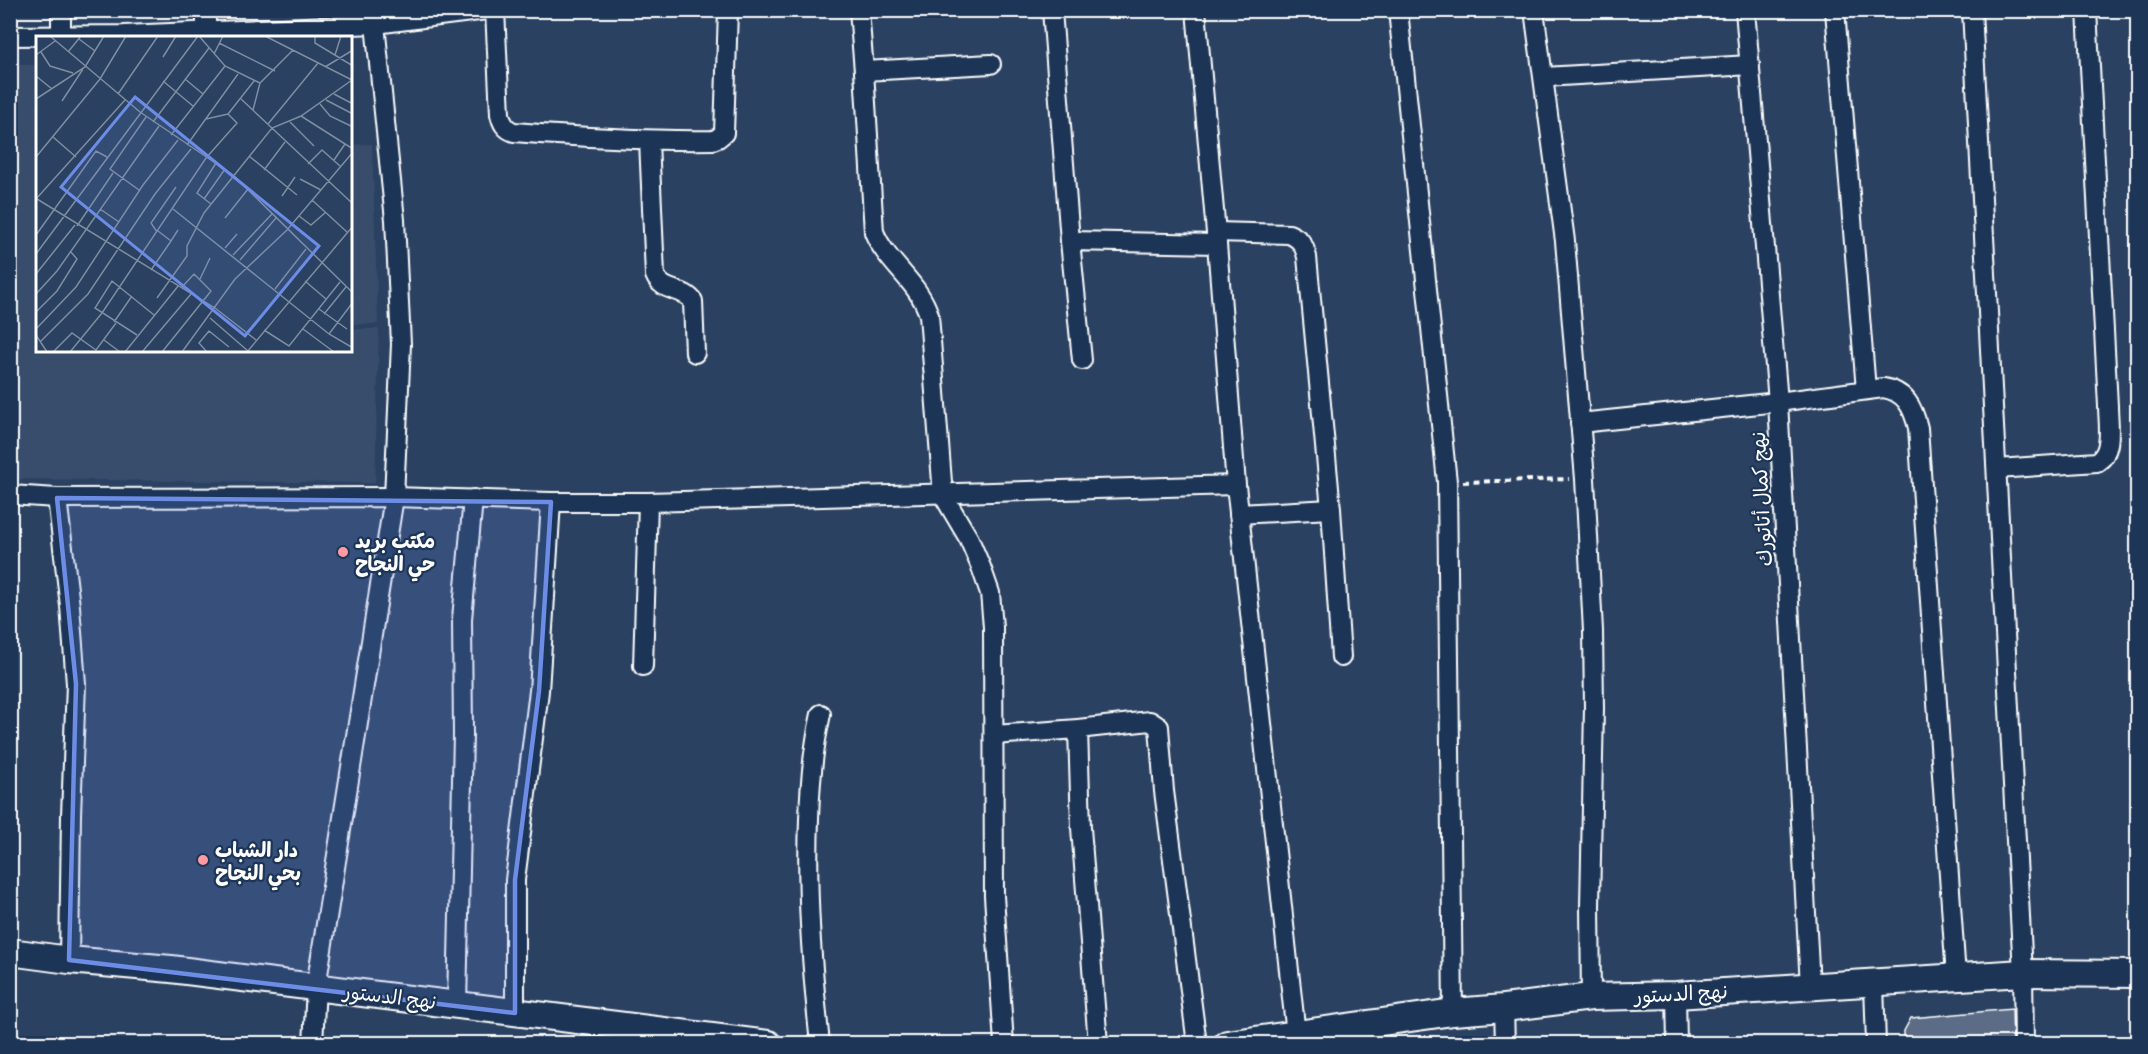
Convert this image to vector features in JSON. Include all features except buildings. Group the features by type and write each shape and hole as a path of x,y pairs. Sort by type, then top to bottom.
{"street":[{"path":"61,10 61,36"},
{"path":"206,10 206,31"},
{"path":"85,36 206,31 487,10"},
{"path":"495,10 500,114 502,123 508,129 514,132 649,141 712,140 724,133 728,10"},
{"path":"859,10 874,232 879,245 925,302 929,315 943,495 969,539 990,593 993,627 994,896 1004,1044"},
{"path":"1052,10 1070,242 1082,360"},
{"path":"1196,10 1236,485 1297,1038"},
{"path":"1398,10 1447,482 1453,1012"},
{"path":"1534,10 1565,241 1585,479 1593,631 1594,708 1590,906 1591,997"},
{"name":"نهج كمال أتاتورك","path":"1744,10 1778,402 1810,986"},
{"path":"1835,10 1866,390"},
{"path":"1972,10 2025,1044"},
{"path":"1997,469 2097,462 2103,459 2108,448 2108,406 2087,10"},
{"path":"313,1044 316,987 394,497 401,333 395,220 372,17"},
{"path":"10,36 36,37"},
{"path":"864,70 991,64"},
{"path":"1544,77 1750,65"},
{"path":"649,141 655,275 661,285 686,294 693,301 695,352"},
{"path":"1070,242 1289,234 1298,238 1304,245 1332,509 1341,657"},
{"path":"1580,423 1778,402 1883,388 1894,389 1902,395 1915,414 1918,428 1956,977"},
{"path":"10,495 57,498 394,497 551,502 648,502 1236,485"},
{"path":"57,498 70,606 76,684 69,960"},
{"path":"457,1005 463,735 462,619 473,499"},
{"path":"515,1013 515,880 539,691 551,502"},
{"path":"643,666 648,502"},
{"path":"1239,514 1332,509"},
{"path":"820,1044 810,953 807,867 811,774 821,714"},
{"path":"994,735 1150,721 1159,727 1164,791 1197,1044"},
{"path":"1078,729 1081,828 1098,1044"},
{"name":"نهج الدستور","path":"10,952 171,969 515,1013 545,1014 768,1044"},
{"name":"نهج الدستور","path":"1227,1044 1297,1038 1453,1012 1591,997 1676,995 1874,984 2023,973 2138,974"},
{"path":"1874,984 1876,1044"},
{"path":"1676,995 1677,1044"},
{"path":"1503,1008 1505,1044"}],"path":[{"path":"1447,482 1585,479"}],"highlighted area":[{"path":"57,498 551,502 539,691 515,880 515,1013 69,960 76,684"}],"shaded area":[{"path":"10,65 36,65 36,352 352,352 352,329 379,329 375,483 11,479"},
{"path":"372,144 378,324 352,324 352,145"}],"place":[{"name":"مكتب بريد حي النجاح","path":"343,552"},
{"name":"دار الشباب بحي النجاح","path":"203,860"}]}
